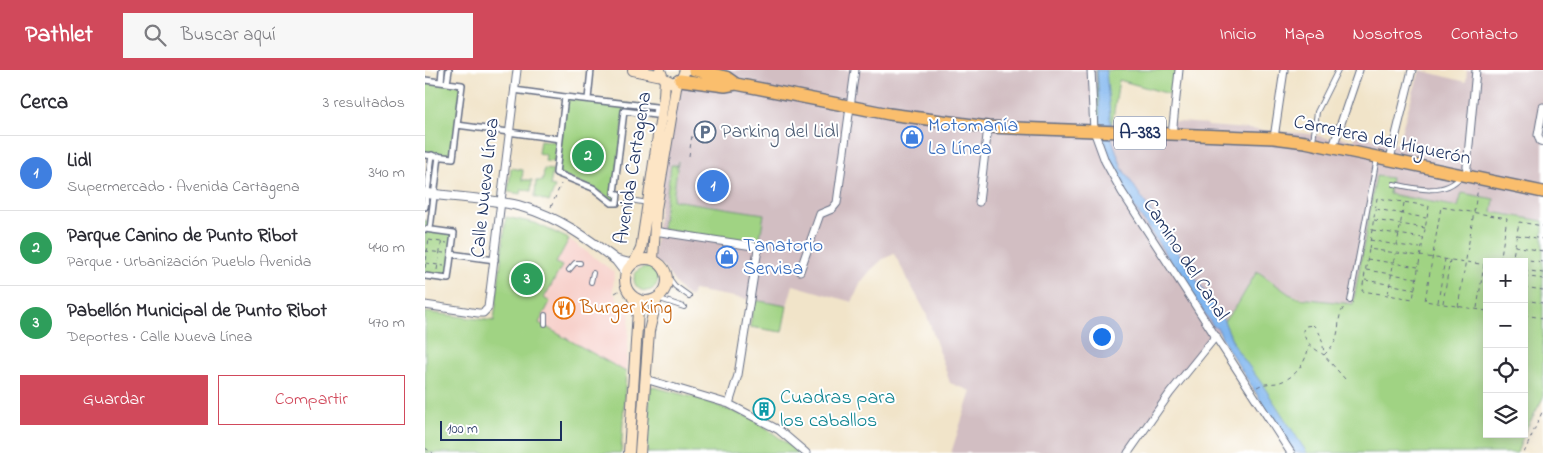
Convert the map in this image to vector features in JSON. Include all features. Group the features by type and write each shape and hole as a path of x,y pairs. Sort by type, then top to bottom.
{"main road":[{"path":"633,70 681,77"},
{"name":"A-383","path":"694,70 726,74 736,84"},
{"name":"Avenida Cartagena","path":"631,266 641,249 664,96 662,75"},
{"name":"Avenida Cartagena","path":"653,260 654,232 681,77"},
{"name":"A-383","path":"681,77 725,86 736,84"},
{"name":"Carretera del Higuerón","path":"736,84 850,106 951,123 988,127 1274,138 1313,143 1463,177 1543,192"},
{"path":"629,453 637,311 629,292 631,266 647,258 664,268 666,274 665,287 657,298 649,331 640,453"},
{"path":"629,292 645,301 657,298"}],"street":[{"path":"441,82 442,70"},
{"path":"447,83 449,70"},
{"name":"Calle Nueva Línea","path":"425,306 478,313 486,310 490,300 517,70"},
{"path":"588,99 591,70"},
{"path":"800,271 820,214 831,209 837,203 855,70"},
{"name":"Camino del Canal","path":"1091,70 1095,131 1105,161 1122,192 1291,453"},
{"path":"1172,135 1179,70"},
{"path":"1274,138 1284,70"},
{"path":"1333,146 1359,70"},
{"path":"1390,159 1412,70"},
{"path":"1463,177 1476,70"},
{"path":"425,80 462,85 453,158 425,155"},
{"path":"514,90 565,96 588,99 656,107 655,115 624,111 614,193 618,194 617,204 612,203 593,188 556,173 565,96"},
{"path":"1543,107 1538,135 1540,141 1543,142"},
{"path":"457,125 560,139"},
{"path":"979,202 988,127"},
{"path":"425,276 448,279 454,233 427,229 432,156"},
{"path":"425,207 439,156"},
{"path":"429,194 501,203 548,216 584,236 616,260 631,266"},
{"path":"654,232 753,246 758,249 738,375 729,404"},
{"path":"451,254 495,260"},
{"path":"1128,453 1170,393 1216,336"},
{"path":"645,379 729,404 779,430 807,453"}],"lane":[{"path":"1313,143 1317,112 1338,70"},
{"path":"1350,301 1377,156"},
{"path":"1394,184 1422,190 1444,189 1456,184 1463,177"},
{"path":"625,204 630,200 648,203"},
{"path":"569,270 575,263 580,263"},
{"path":"591,282 593,273"},
{"path":"666,274 675,286 689,296"},
{"path":"657,298 684,307"},
{"path":"545,315 547,322"}],"path":[{"path":"689,156 692,135"},
{"path":"548,216 565,176"},
{"path":"1458,307 1480,180"},
{"path":"1377,198 1404,202 1429,206 1413,299 1362,290 1377,198"},
{"path":"1397,245 1404,202"},
{"path":"1483,311 1425,302 1441,207 1507,218 1501,258"},
{"path":"1375,209 1427,218"},
{"path":"1373,220 1425,228"},
{"path":"1543,226 1519,222 1513,257 1543,262"},
{"path":"425,269 429,240 427,229"},
{"path":"1372,230 1423,238"},
{"path":"436,277 443,231"},
{"path":"1517,235 1543,240"},
{"path":"429,240 453,243"},
{"path":"1370,240 1422,248"},
{"path":"1515,246 1543,251"},
{"path":"1369,249 1483,264"},
{"path":"426,251 451,254"},
{"path":"1388,295 1395,253"},
{"path":"1367,259 1418,268"},
{"path":"1438,304 1445,259"},
{"path":"1443,304 1451,260"},
{"path":"425,263 450,267"},
{"path":"1365,270 1417,278"},
{"path":"1477,310 1483,271"},
{"path":"1528,271 1543,273"},
{"path":"1528,277 1543,279"},
{"path":"1364,280 1415,289"},
{"path":"1528,288 1543,290"},
{"path":"615,292 629,292"},
{"path":"1324,356 1333,345 1337,336 1341,311 1350,301"},
{"path":"1528,301 1543,303"},
{"path":"1528,316 1543,318"},
{"path":"1324,356 1318,329 1313,325 1307,326 1303,330 1303,336 1309,345 1324,356 1345,379"},
{"path":"1253,389 1263,384 1277,383 1296,372 1304,365 1309,345"},
{"path":"1524,453 1543,410"},
{"path":"425,448 433,453"}],"shaded area":[{"path":"685,70 1096,70 1097,123 1165,127 1167,121 1311,134 1332,139 1334,135 1354,141 1357,134 1397,145 1420,70 1466,82 1467,70 1543,70 1543,390 1528,289 1528,258 1483,258 1483,379 1318,301 1289,294 1271,281 1238,304 1224,321 1227,327 1212,336 1125,453 951,453 971,391 950,383 926,313 894,254 883,259 871,270 861,282 852,302 793,285 787,306 693,290 691,297 682,292 664,268 653,260 671,112"},
{"path":"569,239 614,272 613,292 620,303 630,310 626,372 538,323 550,302 544,299 561,266 556,263"}],"green space":[{"path":"1096,70 1177,70 1173,95 1119,80 1112,124 1098,125"},
{"path":"425,80 462,85 453,158 425,155"},
{"path":"565,97 656,107 655,115 625,111 614,193 618,194 617,203 593,188 556,173"},
{"path":"540,140 557,142 554,162 545,161 546,155 538,153"},
{"path":"678,161 673,200 764,214 759,244 662,229 671,165 677,165"},
{"path":"511,168 523,170 522,180 532,180 531,191 522,189 521,194 508,192"},
{"path":"544,169 553,170 550,186 555,187 549,202 535,197 536,181 543,181"},
{"path":"1376,176 1391,178 1389,194 1458,207 1462,193 1494,199 1492,212 1543,221 1543,398 1528,426 1528,258 1483,258 1483,438 1523,438 1517,453 1307,453 1235,347 1224,321 1238,304 1257,271 1289,294 1299,298 1353,304"},
{"path":"506,217 535,223 569,239 556,263 562,266 544,298 550,302 539,323 626,372 621,453 425,453 425,312 494,321"},
{"path":"425,220 431,222 430,229 454,233 448,279 425,276"},
{"path":"646,267 655,270 658,279 655,288 646,291 637,288 634,279 637,270"},
{"path":"754,300 787,306 782,332 750,327"},
{"path":"650,386 700,399 756,420 799,453 647,453"}],"water":[{"path":"1097,70 1106,70 1112,139 1122,168 1224,321 1235,347 1262,384 1307,453 1294,453 1226,346 1218,329 1213,326 1129,199 1109,165 1102,143"}],"place":[{"name":"Parking del Lidl","path":"705,132"},
{"name":"Motomanía La Línea","path":"912,137"},
{"name":"Parque Canino de Punto Ribot","path":"588,156"},
{"name":"Lidl","path":"713,186"},
{"name":"Tanatorio Servisa","path":"727,257"},
{"name":"Pabellón Municipal de Punto Ribot","path":"527,279"},
{"name":"Burger King","path":"564,308"},
{"name":"Cuadras para los caballos","path":"764,409"}]}
